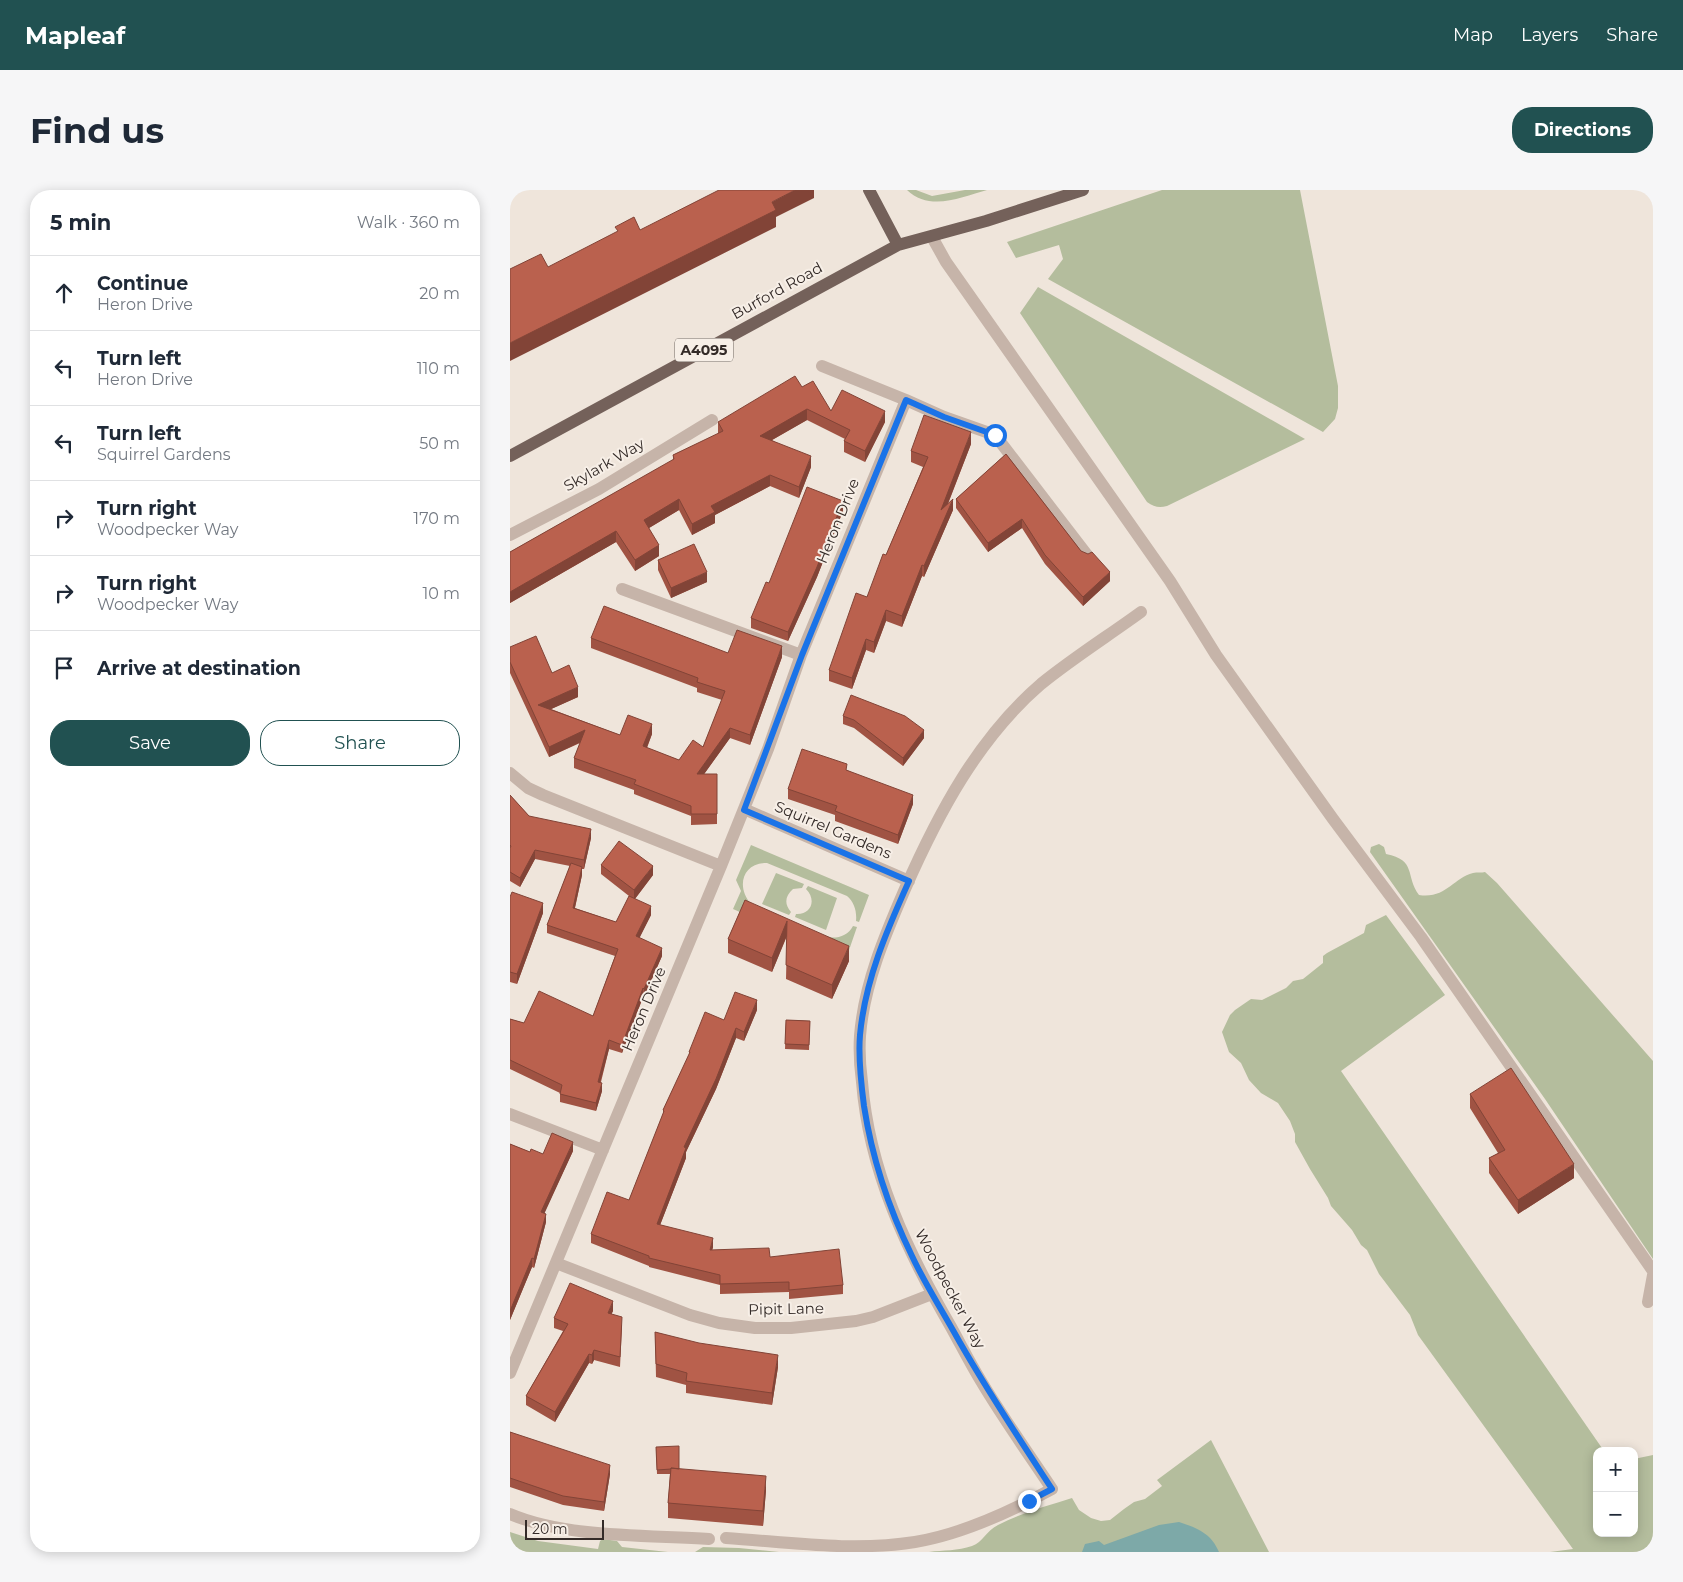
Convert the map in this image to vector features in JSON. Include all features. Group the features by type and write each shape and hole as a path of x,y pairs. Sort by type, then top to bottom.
{"main road":[{"path":"869,190 898,245"},
{"name":"Burford Road","path":"510,456 898,245 932,237 1077,191"}],"street":[{"path":"932,237 946,262 1170,581 1216,655 1333,819 1421,937 1653,1271"},
{"path":"822,366 944,417 995,435 1087,555"},
{"name":"Heron Drive","path":"510,1374 744,810 802,655 906,400"},
{"name":"Skylark Way","path":"510,534 599,489 712,420"},
{"path":"622,589 802,655"},
{"name":"Woodpecker Way","path":"726,1538 842,1547 866,1547 914,1542 934,1538 983,1521 1009,1511 1052,1489 983,1383 932,1294 904,1238 875,1159 865,1110 860,1062 860,1038 862,1019 882,942 918,858 952,793 989,739 1021,703 1049,678 1141,612"},
{"path":"510,772 522,783 543,795 721,866"},
{"name":"Squirrel Gardens","path":"744,810 909,881"},
{"path":"510,1114 603,1150"},
{"name":"Pipit Lane","path":"556,1263 690,1315 719,1323 755,1328 792,1328 856,1321 873,1317 932,1294"},
{"path":"1648,1302 1653,1275"},
{"path":"510,1514 544,1526 566,1529 709,1539"}],"green space":[{"path":"907,190 916,190 932,196 965,190 987,190 957,199 936,202 916,197"},
{"path":"1162,190 1300,190 1338,386 1338,408 1335,419 1323,432 1048,279 1063,259 1059,245 1016,258 1007,242"},
{"path":"1038,287 1305,439 1167,506 1157,507 1150,504 1020,313"},
{"path":"1379,844 1384,847 1386,854 1402,860 1406,865 1419,895 1436,894 1466,876 1485,872 1497,883 1653,1061 1653,1259 1545,1099 1370,852 1371,847"},
{"path":"751,845 869,895 859,922 856,921 852,901 847,896 767,863 752,867 744,877 744,890 751,904 749,916 733,909 741,891 736,880"},
{"path":"776,873 804,884 802,888 793,889 788,894 786,903 791,912 789,915 762,904"},
{"path":"808,886 837,898 826,930 795,917 796,914 805,912 811,906 811,898 806,889"},
{"path":"1386,915 1445,995 1341,1071 1601,1447 1593,1447 1593,1537 1638,1537 1638,1458 1653,1455 1653,1552 1550,1552 1573,1549 1418,1335 1410,1315 1379,1274 1367,1250 1331,1206 1295,1142 1295,1134 1290,1121 1278,1103 1261,1093 1249,1080 1241,1063 1229,1052 1222,1032 1230,1015 1235,1010 1251,999 1262,1000 1286,988 1293,981 1303,979 1323,963 1323,956 1364,933 1366,925"},
{"path":"853,926 857,927 848,953 827,937 835,938 842,936"},
{"path":"1211,1440 1269,1552 929,1552 967,1548 979,1542 994,1527 1034,1510 1072,1498 1079,1510 1091,1518 1101,1521 1110,1520 1134,1502 1145,1499 1162,1486 1157,1480"},
{"path":"510,1532 538,1541 598,1549 600,1541 603,1539 617,1541 622,1547 668,1552 510,1552"},
{"path":"703,1547 739,1548 779,1552 695,1552"}],"water":[{"path":"1179,1522 1203,1532 1212,1540 1219,1552 1082,1552 1085,1544 1099,1541 1104,1545 1159,1525"}],"building":[{"path":"719,190 795,190 772,202 776,210 510,343 510,269 541,254 548,267 618,231 615,227 634,217 640,230"},
{"path":"795,376 802,387 813,381 831,411 842,390 885,411 865,451 844,441 850,430 807,409 760,436 811,456 799,487 770,475 711,506 715,512 692,524 679,499 644,520 659,545 635,560 616,531 510,592 510,552 674,459 673,455 723,431 718,422"},
{"path":"924,415 971,432 941,510 953,499 924,566 922,565 902,616 886,610 874,642 866,639 852,678 829,670 856,593 867,597 883,554 886,555 928,457 911,451"},
{"path":"1006,454 1081,551 1088,554 1092,552 1110,572 1083,597 1045,555 1022,519 988,543 956,499"},
{"path":"807,487 843,501 817,567 788,632 751,618 766,582 769,583"},
{"path":"694,544 707,572 671,588 658,560"},
{"path":"604,606 728,653 737,630 782,646 750,735 730,728 697,774 717,774 717,814 691,814 691,806 634,784 636,780 574,758 585,730 549,747 510,662 510,647 536,636 552,673 569,665 578,687 538,705 620,735 628,715 652,724 643,746 679,760 693,740 703,747 725,691 697,682 698,678 591,638"},
{"path":"851,695 905,716 924,730 903,758 854,720 843,716"},
{"path":"802,749 847,764 846,770 913,795 898,835 835,811 837,806 788,789"},
{"path":"510,795 529,816 591,829 584,860 535,850 520,878 510,872"},
{"path":"619,841 653,866 634,890 601,865"},
{"path":"571,863 582,867 573,908 616,922 629,896 651,906 636,936 662,948 643,988 622,1045 609,1040 598,1082 602,1083 596,1103 560,1094 562,1085 510,1060 510,1019 524,1023 539,991 593,1016 618,949 547,925"},
{"path":"512,892 543,903 517,974 510,972 510,897"},
{"path":"745,900 849,946 832,985 786,965 787,921 772,958 728,939"},
{"path":"735,992 757,1000 744,1032 736,1028 716,1079 684,1147 686,1148 657,1224 713,1238 710,1250 769,1248 770,1257 839,1249 843,1285 789,1290 789,1282 720,1284 720,1275 649,1258 649,1256 591,1234 607,1192 629,1200 663,1110 690,1052 705,1012 724,1020"},
{"path":"786,1020 810,1021 809,1045 785,1044"},
{"path":"1511,1068 1574,1164 1518,1200 1489,1158 1505,1150 1470,1094"},
{"path":"552,1133 573,1142 541,1212 546,1214 534,1259 532,1258 510,1311 510,1144 530,1152 531,1149 543,1154"},
{"path":"570,1283 613,1301 608,1313 622,1317 620,1357 594,1350 592,1355 589,1354 555,1412 526,1396 568,1324 554,1318"},
{"path":"655,1332 699,1343 778,1355 772,1393 686,1381 687,1373 656,1364"},
{"path":"510,1432 610,1465 604,1502 563,1496 510,1478"},
{"path":"679,1446 679,1469 657,1470 656,1447"},
{"path":"671,1468 766,1476 763,1511 668,1503"}],"route":[{"path":"995,435 944,417 906,400 802,655 744,810 909,881 882,942 862,1019 860,1038 862,1094 870,1140 881,1179 912,1257 969,1360 1052,1489 1029,1501"}]}
